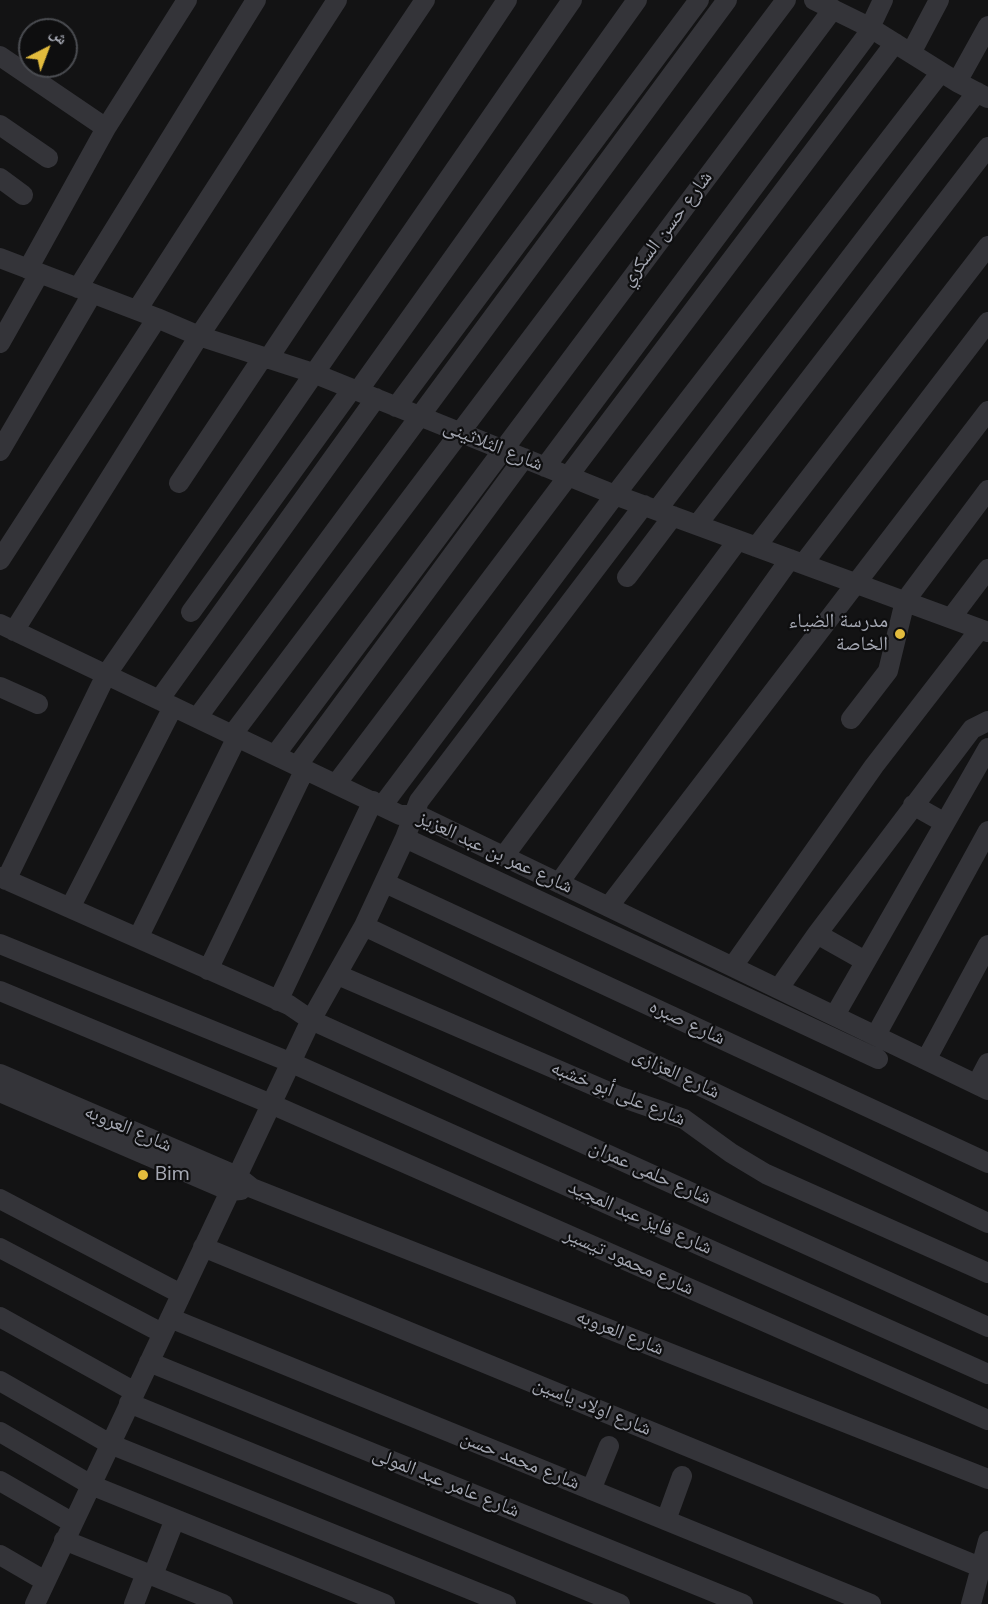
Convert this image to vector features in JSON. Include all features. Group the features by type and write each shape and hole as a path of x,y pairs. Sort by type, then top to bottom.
{"street":[{"path":"0,343 33,271 106,128 187,0"},
{"path":"0,451 85,291 256,0"},
{"path":"137,310 337,0"},
{"path":"7,628 425,0"},
{"path":"179,483 507,0"},
{"path":"3,879 106,675 572,0"},
{"path":"70,908 166,703 362,393 636,0"},
{"path":"396,407 699,0"},
{"path":"196,718 727,0"},
{"path":"138,938 235,736 460,432 786,0"},
{"path":"35,1604 181,1294 204,1247 240,1185 271,1104 311,1020 364,926 423,794 658,510 982,95 869,27 814,0"},
{"path":"544,467 865,38 883,0"},
{"path":"336,784 569,477 939,0"},
{"name":"شارع حسن السكري","path":"275,755 833,9"},
{"path":"278,1001 377,803 615,495 988,26"},
{"path":"0,56 106,128"},
{"path":"0,125 48,158"},
{"path":"697,525 988,147"},
{"path":"0,178 23,195"},
{"path":"504,856 747,543 988,246"},
{"name":"شارع الثلاثينى","path":"0,258 200,336 314,373 615,495 984,630"},
{"path":"0,560 157,318"},
{"path":"559,883 796,561 988,322"},
{"path":"191,612 362,393"},
{"path":"609,906 988,411"},
{"path":"208,970 301,767 524,458"},
{"path":"851,719 888,671 905,601 988,490"},
{"path":"627,577 658,510"},
{"path":"951,618 988,569"},
{"name":"شارع عمر بن عبد العزيز","path":"7,628 400,814 415,814 982,1087"},
{"path":"733,966 874,766 984,630"},
{"path":"0,687 39,704"},
{"path":"779,988 913,805 972,729 986,726"},
{"path":"835,1015 988,748"},
{"path":"913,805 945,823"},
{"path":"876,1035 988,831"},
{"path":"405,838 878,1059"},
{"name":"شارع حلمى عمران","path":"3,879 278,1001 311,1020 988,1327"},
{"name":"شارع صبره","path":"385,882 988,1162"},
{"name":"شارع العزازى","path":"364,926 988,1223"},
{"path":"817,934 866,961"},
{"name":"شارع فايز عبد المجيد","path":"0,944 292,1063 988,1374"},
{"path":"926,1060 988,945"},
{"name":"شارع على أبو خشبه","path":"338,975 618,1096 684,1119 731,1153 766,1174 988,1273"},
{"name":"شارع محمود تيسير","path":"0,991 271,1104 988,1420"},
{"path":"982,1087 988,1063"},
{"name":"شارع العروبه","path":"0,1074 240,1185"},
{"name":"شارع العروبه","path":"0,1092 988,1479"},
{"path":"0,1199 181,1294"},
{"name":"شارع اولاد ياسين","path":"204,1247 986,1552"},
{"name":"شارع محمد حسن","path":"0,1248 166,1326 591,1490 871,1604"},
{"path":"0,1317 132,1397 620,1604"},
{"name":"شارع عامر عبد المولى","path":"149,1362 743,1604"},
{"path":"0,1381 110,1444 506,1604"},
{"path":"0,1432 91,1485 384,1604"},
{"path":"591,1490 609,1446"},
{"path":"666,1521 682,1476"},
{"path":"0,1481 68,1531 200,1600 223,1604"},
{"path":"134,1604 175,1519"},
{"path":"971,1604 986,1552"},
{"path":"0,1555 45,1581"}],"place":[{"name":"مدرسة الضياء الخاصة","path":"900,634"},
{"name":"Bim","path":"143,1175"}]}
